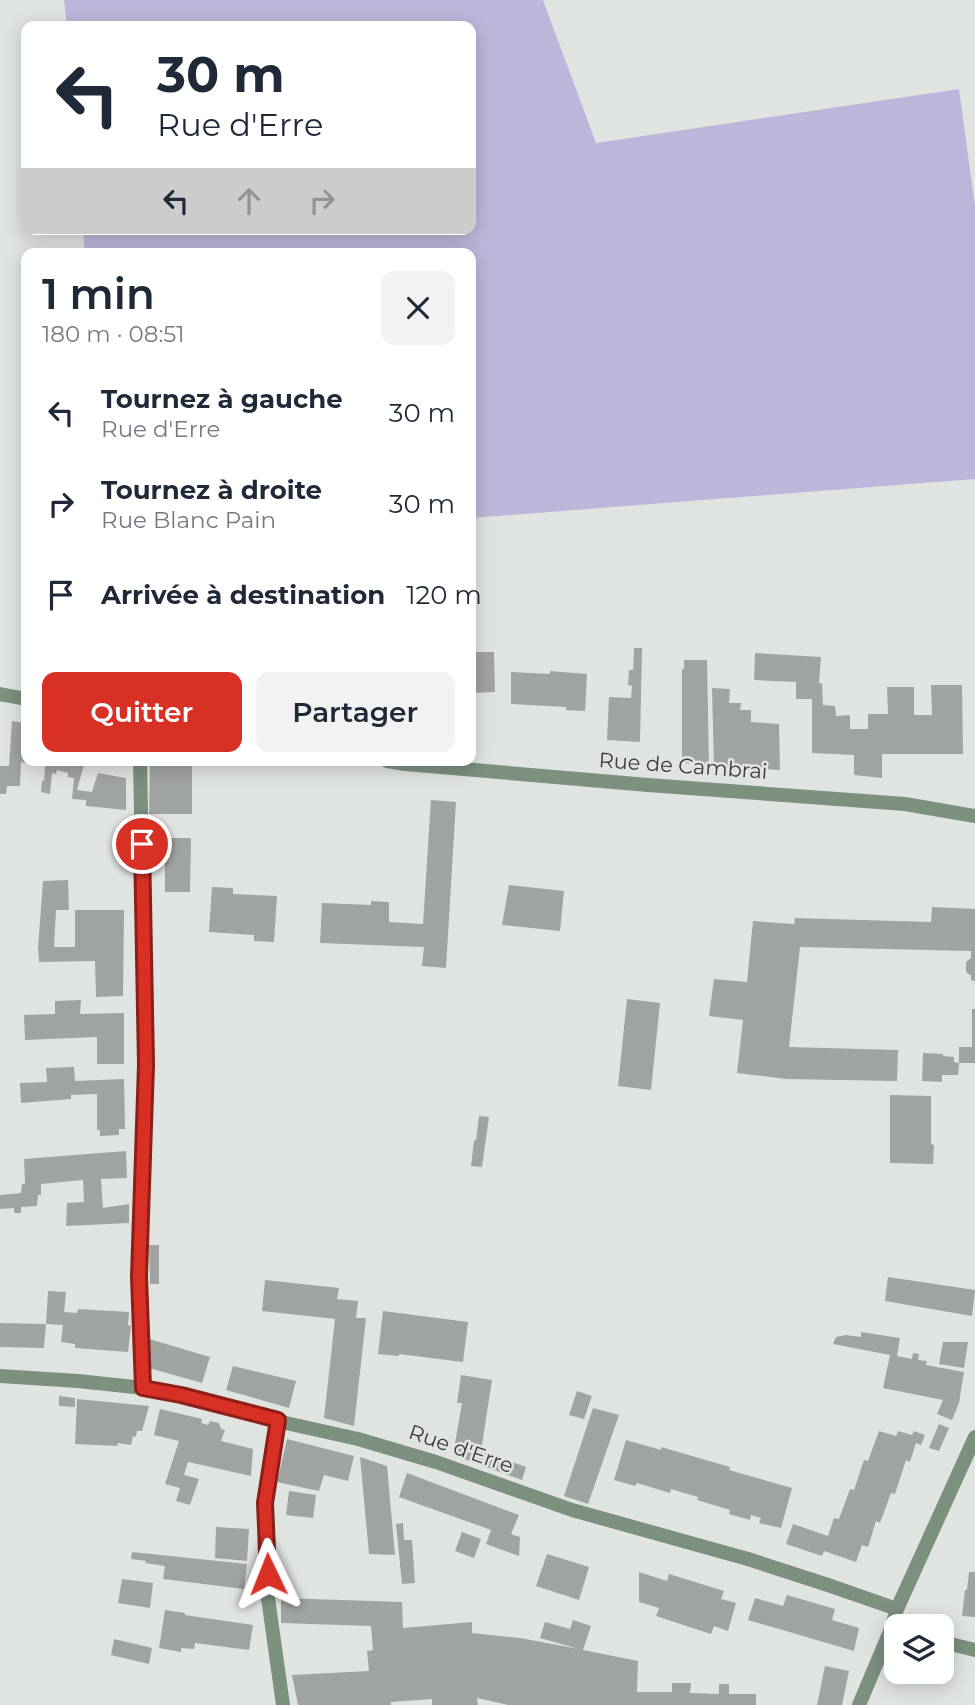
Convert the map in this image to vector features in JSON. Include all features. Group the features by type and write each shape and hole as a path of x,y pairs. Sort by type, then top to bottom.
{"street":[{"path":"0,694 21,698"},
{"path":"140,766 146,1065 139,1276 143,1388"},
{"name":"Rue de Cambrai","path":"428,766 905,804 975,817"},
{"name":"Rue d'Erre","path":"0,1376 143,1388 390,1447 572,1510 748,1559 897,1609"},
{"path":"278,1420 265,1503 268,1598 283,1705"},
{"path":"896,1614 975,1437"},
{"path":"954,1645 975,1650"},
{"path":"859,1705 884,1650"}],"shaded area":[{"path":"64,0 543,0 596,143 959,89 975,206 975,479 476,518 476,248 85,248 83,235 476,235 476,21 66,21"}],"building":[{"path":"634,648 642,648 640,742 607,740 609,697 631,698 632,686 628,685 629,670 633,670"},
{"path":"476,652 494,652 495,692 476,693"},
{"path":"755,653 821,657 819,683 822,683 823,705 835,706 836,716 850,715 850,729 868,729 868,714 888,714 887,687 914,687 914,715 932,715 931,685 962,685 963,754 882,754 882,778 854,775 854,755 812,753 812,699 796,699 796,682 754,680"},
{"path":"684,660 707,660 709,765 682,763"},
{"path":"550,671 587,674 585,711 566,710 566,707 511,704 511,672 550,674"},
{"path":"712,688 730,689 729,703 741,703 740,710 751,710 751,722 779,724 780,770 714,766"},
{"path":"12,721 21,722 20,786 7,786 6,794 0,794 0,766 9,766"},
{"path":"45,766 84,766 77,790 92,792 98,773 126,778 126,810 86,806 86,800 72,799 74,778 68,777 68,773 57,770 56,774 52,773 50,794 41,792 42,780 44,781"},
{"path":"150,766 192,766 192,814 149,814"},
{"path":"431,800 456,802 446,968 422,966 424,947 320,943 322,903 371,905 371,901 389,902 389,922 423,924"},
{"path":"170,838 191,838 190,892 165,892 165,857 170,858"},
{"path":"68,880 69,910 56,910 54,947 75,947 75,910 124,910 123,996 96,997 95,961 39,962 43,881"},
{"path":"509,885 564,891 560,931 502,925"},
{"path":"212,887 233,888 233,894 277,896 274,942 254,941 254,935 209,932"},
{"path":"932,907 975,909 975,981 971,980 971,975 966,971 966,962 971,958 971,951 800,947 789,1047 898,1050 897,1081 786,1079 737,1073 743,1020 709,1016 714,979 747,982 753,921 794,924 795,918 931,922"},
{"path":"627,999 660,1003 651,1090 618,1086"},
{"path":"81,1000 80,1014 124,1013 124,1064 97,1064 97,1037 25,1040 24,1015 55,1014 55,1001"},
{"path":"972,1009 975,1009 975,1063 959,1063 959,1047 972,1047"},
{"path":"923,1053 954,1057 954,1062 959,1063 958,1075 942,1075 942,1082 922,1081"},
{"path":"74,1067 75,1081 124,1079 125,1129 119,1129 119,1135 100,1136 100,1130 97,1130 97,1094 21,1103 20,1083 47,1082 46,1068"},
{"path":"890,1095 931,1096 933,1164 890,1163"},
{"path":"479,1116 489,1117 482,1167 471,1166"},
{"path":"126,1151 127,1178 101,1179 103,1208 129,1204 129,1223 66,1226 67,1203 84,1202 83,1180 41,1184 37,1206 21,1207 21,1213 14,1213 14,1208 0,1209 0,1195 21,1193 22,1184 25,1184 24,1159"},
{"path":"149,1245 159,1245 159,1284 150,1284"},
{"path":"888,1277 975,1290 972,1316 885,1301"},
{"path":"265,1280 339,1288 337,1299 358,1301 356,1318 366,1318 354,1426 324,1418 335,1319 262,1311"},
{"path":"48,1291 66,1292 64,1312 77,1313 78,1309 129,1312 128,1325 131,1326 128,1352 75,1348 75,1344 61,1342 63,1325 46,1324"},
{"path":"383,1311 468,1322 463,1362 378,1354"},
{"path":"0,1323 46,1324 44,1348 0,1347"},
{"path":"861,1332 900,1338 897,1356 912,1359 913,1353 919,1354 918,1360 927,1361 926,1365 964,1372 959,1403 952,1420 937,1414 943,1400 883,1388 890,1355 833,1344 836,1337 861,1337"},
{"path":"149,1339 210,1357 202,1383 149,1368"},
{"path":"943,1342 968,1342 964,1368 939,1364"},
{"path":"233,1366 296,1381 289,1408 226,1390"},
{"path":"461,1375 492,1380 481,1451 526,1467 522,1480 453,1455 462,1403 457,1403"},
{"path":"577,1391 592,1396 584,1419 569,1415"},
{"path":"59,1396 75,1398 75,1407 59,1406"},
{"path":"77,1399 149,1406 142,1431 137,1431 136,1437 133,1436 131,1445 75,1444"},
{"path":"593,1408 619,1415 588,1504 564,1496"},
{"path":"160,1409 202,1419 201,1423 208,1425 210,1421 219,1423 221,1429 225,1430 221,1441 253,1449 251,1476 188,1462 184,1475 199,1479 190,1505 176,1501 180,1488 165,1484 179,1441 154,1435"},
{"path":"939,1424 949,1428 939,1451 929,1448"},
{"path":"879,1431 896,1436 898,1431 912,1435 914,1431 925,1435 921,1445 916,1443 910,1462 906,1460 895,1494 891,1493 880,1523 876,1521 868,1547 862,1545 856,1562 824,1551 822,1556 786,1544 793,1524 828,1536 834,1518 839,1519 850,1489 854,1490 864,1460 868,1461"},
{"path":"287,1439 354,1456 348,1481 324,1475 319,1491 277,1482"},
{"path":"626,1440 661,1450 661,1447 792,1488 781,1528 759,1523 761,1518 751,1515 750,1520 729,1514 730,1510 671,1489 670,1493 637,1483 635,1486 614,1480"},
{"path":"360,1457 387,1466 395,1555 369,1554"},
{"path":"407,1473 519,1515 511,1534 520,1537 519,1556 486,1544 491,1530 399,1497"},
{"path":"289,1491 316,1495 313,1518 286,1515"},
{"path":"403,1523 404,1540 412,1540 415,1583 402,1584 396,1524"},
{"path":"216,1527 249,1529 247,1561 215,1558"},
{"path":"462,1532 481,1539 474,1558 455,1551"},
{"path":"132,1552 247,1564 244,1589 163,1579 165,1566 131,1559"},
{"path":"547,1554 589,1567 579,1600 536,1586"},
{"path":"639,1572 667,1581 669,1574 724,1591 721,1599 736,1603 728,1631 714,1626 711,1634 656,1616 659,1608 639,1602"},
{"path":"969,1572 975,1572 975,1617 962,1616"},
{"path":"122,1579 153,1583 150,1608 118,1603"},
{"path":"787,1595 835,1609 832,1620 859,1628 854,1651 748,1620 755,1598 783,1606"},
{"path":"281,1598 402,1602 403,1628 472,1622 472,1633 520,1638 579,1649 540,1638 545,1622 570,1629 573,1620 591,1626 583,1650 638,1661 637,1692 672,1692 672,1683 691,1683 690,1693 719,1694 719,1684 729,1684 729,1694 756,1694 756,1705 508,1705 477,1698 478,1705 432,1705 432,1699 391,1702 391,1705 298,1705 292,1675 369,1671 367,1651 373,1650 371,1626 281,1623"},
{"path":"165,1610 253,1625 249,1650 195,1643 194,1649 181,1648 181,1652 159,1648"},
{"path":"114,1639 152,1648 149,1664 111,1655"},
{"path":"825,1666 849,1671 842,1705 817,1705"}],"route":[{"path":"142,844 146,1065 139,1276 143,1388 278,1420 265,1503 268,1574"}]}
